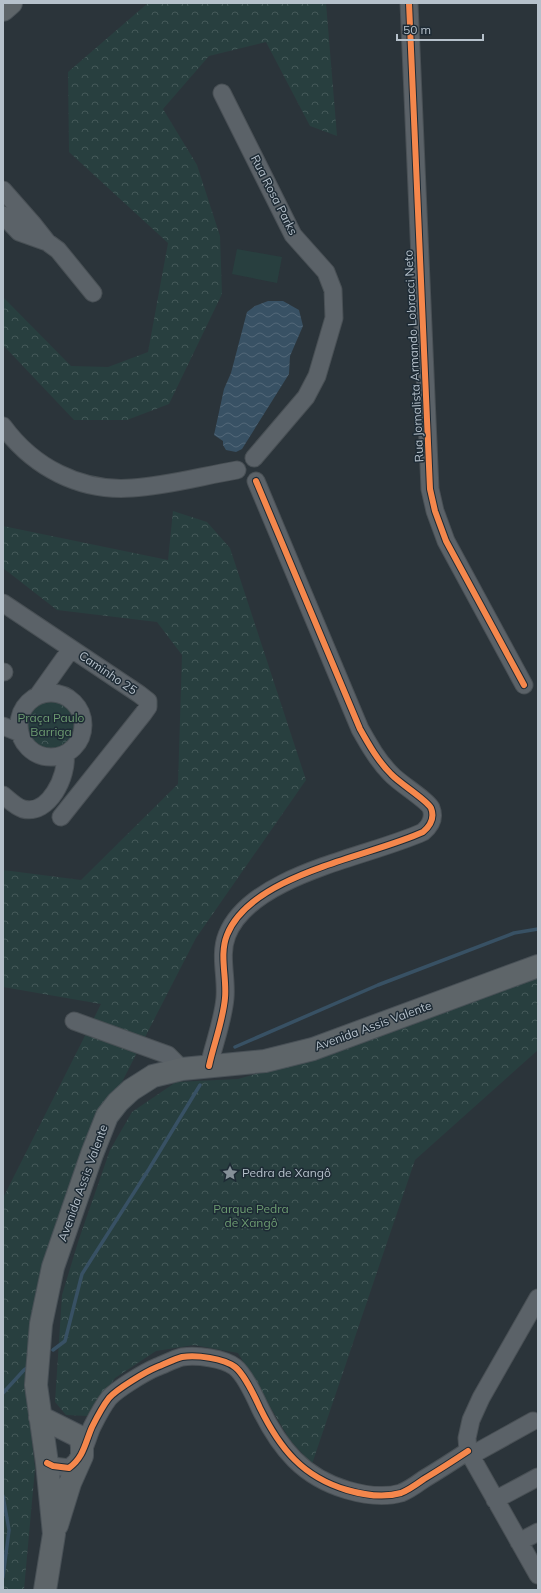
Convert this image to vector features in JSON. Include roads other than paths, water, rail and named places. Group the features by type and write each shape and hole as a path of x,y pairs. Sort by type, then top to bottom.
{"main road":[{"path":"3,10 11,3"},
{"name":"Avenida Assis Valente","path":"45,1590 54,1534 46,1455 36,1386 44,1305 53,1267 95,1147 107,1116 118,1102 131,1090 153,1076 182,1069 265,1061 313,1048 538,966"},
{"path":"40,1417 72,1432 81,1440 82,1456 70,1483 54,1534"}],"street":[{"name":"Rua Jornalista Armando Lobracci Neto","path":"409,3 430,490 435,511 446,541 524,685"},
{"name":"Rua Rosa Parks","path":"222,93 293,235 326,272 333,290 334,318 317,376 306,397 254,458"},
{"path":"3,190 47,242 58,250 93,293"},
{"path":"3,215 19,232 47,242"},
{"path":"3,426 13,439 33,458 59,474 82,483 106,488 130,489 152,486 237,470"},
{"path":"246,458 254,458 261,463 263,471 259,479 252,483 243,481 237,470 238,466 242,460 246,458"},
{"path":"209,1066 225,997 224,949 227,935 243,911 256,900 286,882 315,870 423,832 430,826 433,815 430,806 395,778 380,762 360,729 256,481"},
{"path":"3,603 72,649"},
{"name":"Caminho 25","path":"39,694 72,649 145,698 148,704 135,725 61,817"},
{"path":"54,692 66,696 76,704 83,716 84,729 79,742 64,755 54,757 43,756 32,751 24,743 20,733 19,724 21,714 25,706 39,694 54,692"},
{"path":"3,726 20,733"},
{"path":"3,795 23,809 32,810 40,807 54,793 60,782 66,763 64,755"},
{"path":"74,1021 168,1055 182,1069"},
{"path":"538,1298 481,1398 471,1420 467,1438 469,1453 538,1574"},
{"path":"99,1413 87,1440 82,1456 69,1468 53,1466 46,1455 51,1440 59,1436 79,1431 89,1424 110,1397 119,1389 155,1368 182,1357 215,1358 236,1368 252,1390 264,1417 284,1448 299,1465 316,1478 332,1486 366,1495 388,1495 402,1492 469,1453 533,1421"},
{"path":"495,1500 538,1477"},
{"path":"519,1542 538,1532"}],"water":[{"path":"268,301 283,301 299,310 303,326 290,356 289,374 242,449 236,452 226,450 223,445 223,441 214,435 224,389 231,373 247,312 255,306"}],"waterway":[{"path":"235,1047 378,985 514,933 538,929"},
{"path":"53,1350 65,1341 82,1274 149,1169 200,1085"},
{"path":"3,1393 24,1370 30,1366"},
{"path":"3,1496 9,1530 3,1577"}],"place":[{"name":"Pedra de Xangô","path":"230,1173"}],"park label":[{"name":"Praça Paulo Barriga","path":"51,725"},
{"name":"Parque Pedra de Xangô","path":"251,1216"}]}
